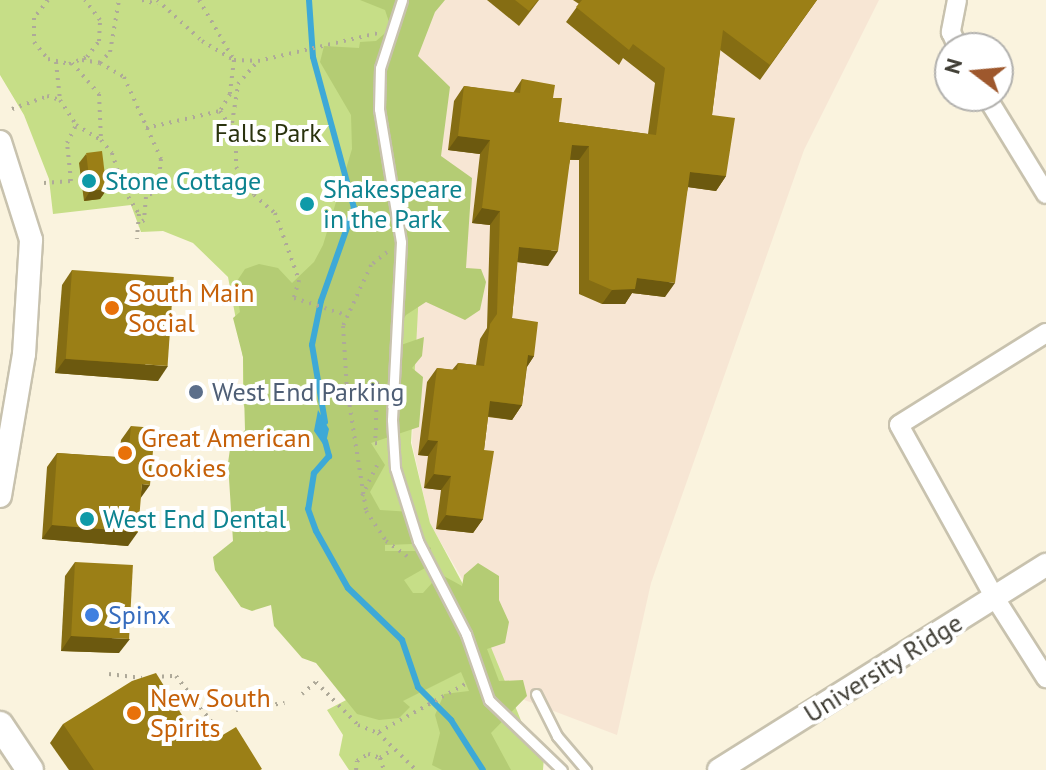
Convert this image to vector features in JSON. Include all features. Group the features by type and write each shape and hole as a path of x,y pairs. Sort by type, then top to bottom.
{"main road":[{"path":"0,725 30,770"}],"street":[{"path":"951,32 957,0"},
{"path":"996,112 1046,194"},
{"path":"0,142 31,240 24,354 0,496"},
{"path":"1046,333 899,425 995,598 1046,678"},
{"name":"University Ridge","path":"719,770 1046,565"}],"lane":[{"path":"402,0 380,68 379,109 401,242 393,449 404,506 466,634 489,700 542,747 562,770"},
{"path":"536,694 557,736 586,770"},
{"path":"542,747 557,736"}],"path":[{"path":"48,0 37,11 33,34 41,52 56,62 72,63 82,60 94,50 101,30 96,10 85,0"},
{"path":"100,63 110,52 119,0"},
{"path":"142,0 157,2 202,41 234,60 260,60 372,32"},
{"path":"199,0 234,60 234,78 220,111"},
{"path":"82,60 100,63 124,77 161,159 158,189 146,197 144,220 138,225"},
{"path":"260,60 238,84 233,126 236,167 254,195 275,213 283,232 288,259 299,280 294,298 346,315"},
{"path":"56,62 60,100 76,125 101,140 112,153 124,190 139,214 137,239"},
{"path":"72,63 99,94 101,140"},
{"path":"12,109 47,96 60,100"},
{"path":"146,128 220,111"},
{"path":"220,111 233,126"},
{"path":"44,183 71,181 67,143 76,125"},
{"path":"385,252 371,265 346,315 348,394 362,496 386,541 403,555 429,562"},
{"path":"348,394 394,378"},
{"path":"362,496 370,475 393,449 375,443"},
{"path":"109,674 127,679 176,676 214,725 218,721"},
{"path":"302,694 316,682 358,725 378,733 416,770"},
{"path":"378,733 458,690"},
{"path":"236,710 284,703"},
{"path":"356,770 362,756 380,758 393,749"},
{"path":"380,758 384,770"}],"shaded area":[{"path":"428,0 879,0 804,150 651,583 617,735 506,693 464,582 430,524 412,443 417,307 414,168 402,54"}],"green space":[{"name":"Falls Park","path":"0,0 421,0 396,70 421,253 411,443 430,523 472,601 522,723 544,757 543,770 349,770 339,755 343,735 327,710 350,698 243,403 243,357 228,277 193,243 163,231 141,232 131,205 53,214 49,179 24,115 0,75"},
{"path":"360,0 445,0 435,12 418,56 450,87 441,156 472,178 466,268 481,269 486,282 480,310 465,320 426,302 406,315 391,340 401,345 424,337 422,356 412,368 423,377 419,427 371,443 385,465 370,492 380,510 412,512 418,528 413,544 385,545 385,551 415,551 422,542 431,548 425,568 404,580 413,593 423,593 440,574 462,586 464,575 478,563 499,576 499,600 509,622 505,643 487,649 499,681 523,680 527,696 491,733 511,770 442,770 432,765 440,733 435,715 444,694 469,691 461,672 403,701 410,707 399,718 379,720 357,714 316,663 302,658 274,626 271,605 252,611 241,607 215,570 213,557 233,541 228,463 230,449 245,430 243,357 233,318 240,312 235,284 245,269 259,264 278,268 292,283 314,262 323,245 352,149 351,115 320,62 324,46 359,48 360,42 376,41 391,28 385,10"}],"water":[{"path":"318,410 329,429 325,447 314,431"}],"building":[{"path":"515,0 538,0 529,11"},
{"path":"582,0 817,0 770,65 723,30 712,115 735,118 726,176 690,172 675,283 637,278 635,289 612,290 589,280 589,146 572,145 558,251 519,247 512,318 538,322 534,356 528,355 522,405 490,401 484,450 494,451 483,519 446,515 451,476 434,474 438,441 428,440 437,368 457,370 458,363 484,366 490,324 497,314 500,211 482,208 490,140 458,136 464,86 520,93 522,79 555,85 553,98 562,98 559,122 656,135 665,68 633,44 629,50 576,7"},
{"path":"102,151 107,189 91,191 86,153"},
{"path":"72,270 174,277 168,366 66,359"},
{"path":"131,426 155,428 150,485 142,484 138,532 52,525 57,453 128,458"},
{"name":"Spinx","path":"75,562 133,565 129,639 71,636"},
{"path":"156,673 195,736 209,728 216,739 236,727 262,769 94,770 63,724 132,681"}],"waterway":[{"path":"309,0 313,57 354,208 321,301 312,345 325,422"},
{"path":"325,441 329,456 314,473 308,509 316,531 348,588 402,640 418,687 451,720 483,770"}],"place":[{"name":"Stone Cottage","path":"89,181"},
{"name":"Shakespeare in the Park","path":"307,204"},
{"name":"South Main Social","path":"112,308"},
{"name":"West End Parking","path":"196,392"},
{"name":"Great American Cookies","path":"125,453"},
{"name":"West End Dental","path":"87,519"},
{"name":"Spinx","path":"92,615"},
{"name":"New South Spirits","path":"134,713"}]}
